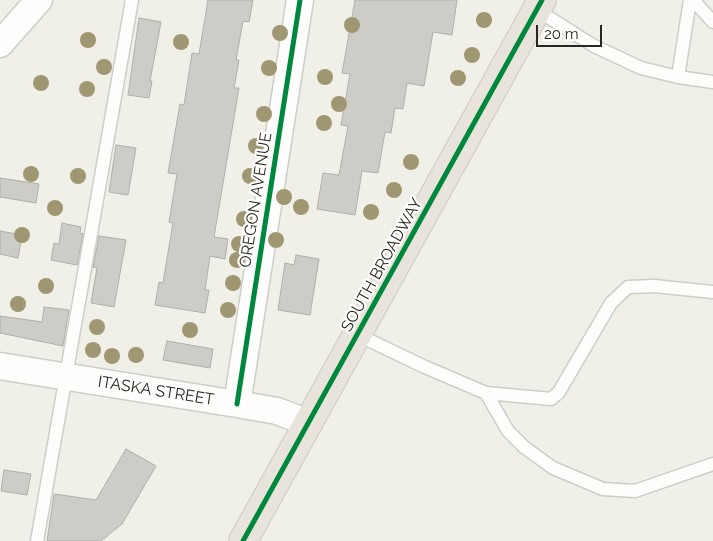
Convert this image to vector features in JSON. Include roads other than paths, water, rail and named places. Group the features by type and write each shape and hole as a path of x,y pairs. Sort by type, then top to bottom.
{"main road":[{"name":"SOUTH BROADWAY","path":"243,541 539,5"}],"street":[{"path":"0,44 39,0"},
{"name":"OREGON AVENUE","path":"237,404 300,0"},
{"name":"ITASKA STREET","path":"0,366 237,404 277,412 309,423"}],"lane":[{"path":"37,541 132,0"},
{"path":"692,0 713,22"},
{"path":"678,77 692,0"},
{"path":"539,5 594,46 641,68 678,77 713,82"},
{"path":"358,335 425,368 486,393 551,398 559,392 610,303 628,288 654,286 713,292"},
{"path":"486,393 508,431 524,447 553,468 603,489 635,492 713,464"}]}
